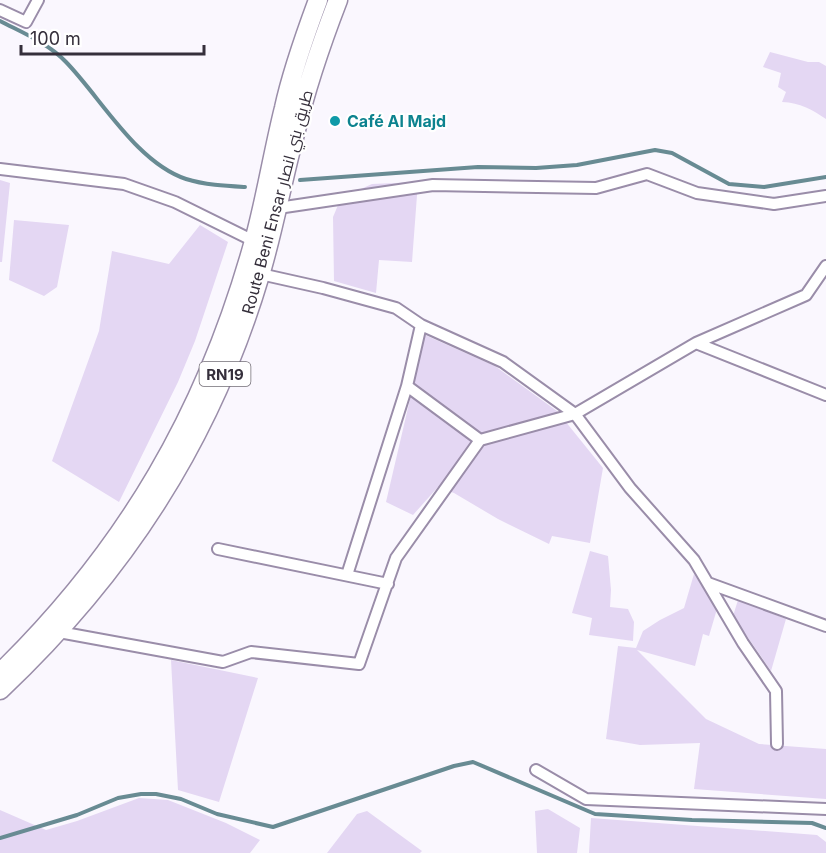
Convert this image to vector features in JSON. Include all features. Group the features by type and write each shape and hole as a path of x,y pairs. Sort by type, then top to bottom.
{"highway":[{"name":"Route Beni Ensar طريق بني انصار","path":"261,244 284,106 318,0"},
{"name":"Route Beni Ensar طريق بني انصار","path":"0,673 29,644 96,566 146,495 195,402 278,208 304,101 338,0"},
{"name":"Route Beni Ensar طريق بني انصار","path":"0,690 59,632 125,552 182,462 221,383 249,311 252,272"}],"street":[{"path":"0,10 26,22 38,0"},
{"path":"0,169 123,184 175,202 261,244"},
{"path":"278,208 433,185 596,188 647,174 697,193 774,204 826,196"},
{"path":"59,632 223,662 250,652 359,664 396,558 480,440 575,414 696,343 806,295 826,266"},
{"path":"252,272 396,308 421,325 503,362 575,414 630,488 694,560 743,643 776,691 777,744"},
{"path":"347,575 407,386 421,325"},
{"path":"696,343 826,395"},
{"path":"407,386 480,440"},
{"path":"218,549 388,584"},
{"path":"708,583 826,626"},
{"path":"536,770 586,799 826,808"}],"shaded area":[{"path":"770,52 808,62 819,62 826,66 826,119 806,107 782,102 786,92 778,87 781,73 763,67"},
{"path":"0,180 10,183 2,262 0,262"},
{"path":"418,182 412,262 379,260 376,293 334,281 333,217 341,198 372,184"},
{"path":"14,220 69,225 57,287 44,296 9,280"},
{"path":"200,225 228,242 195,341 178,382 119,502 52,461 99,331 112,251 169,264"},
{"path":"425,335 495,366 557,411 603,468 590,543 552,536 549,544 498,519 454,493 438,487 413,515 386,502"},
{"path":"590,551 608,556 610,607 628,609 634,622 633,641 589,635 592,618 572,613"},
{"path":"694,574 717,609 709,636 703,634 695,666 637,650 706,719 759,744 826,749 826,799 694,789 700,743 640,745 606,739 618,646 636,648 643,631 684,608"},
{"path":"738,600 786,619 771,671 733,616"},
{"path":"171,660 258,678 219,802 178,790"},
{"path":"139,798 168,800 226,823 260,840 250,853 0,853 0,810 46,830"},
{"path":"548,809 580,828 577,853 537,853 535,811"},
{"path":"367,811 422,851 420,853 327,853 357,814"},
{"path":"591,818 817,835 826,842 826,853 589,853"}],"waterway":[{"path":"0,21 35,39 59,55 135,144 168,171 201,183 245,187"},
{"path":"300,180 478,167 536,168 577,165 655,150 672,153 729,184 764,187 826,177"},
{"path":"0,838 77,815 118,798 141,794 156,794 181,799 217,814 273,827 454,766 473,762 595,814 692,820 812,823 826,828"}],"place":[{"name":"Café Al Majd","path":"335,121"}]}
